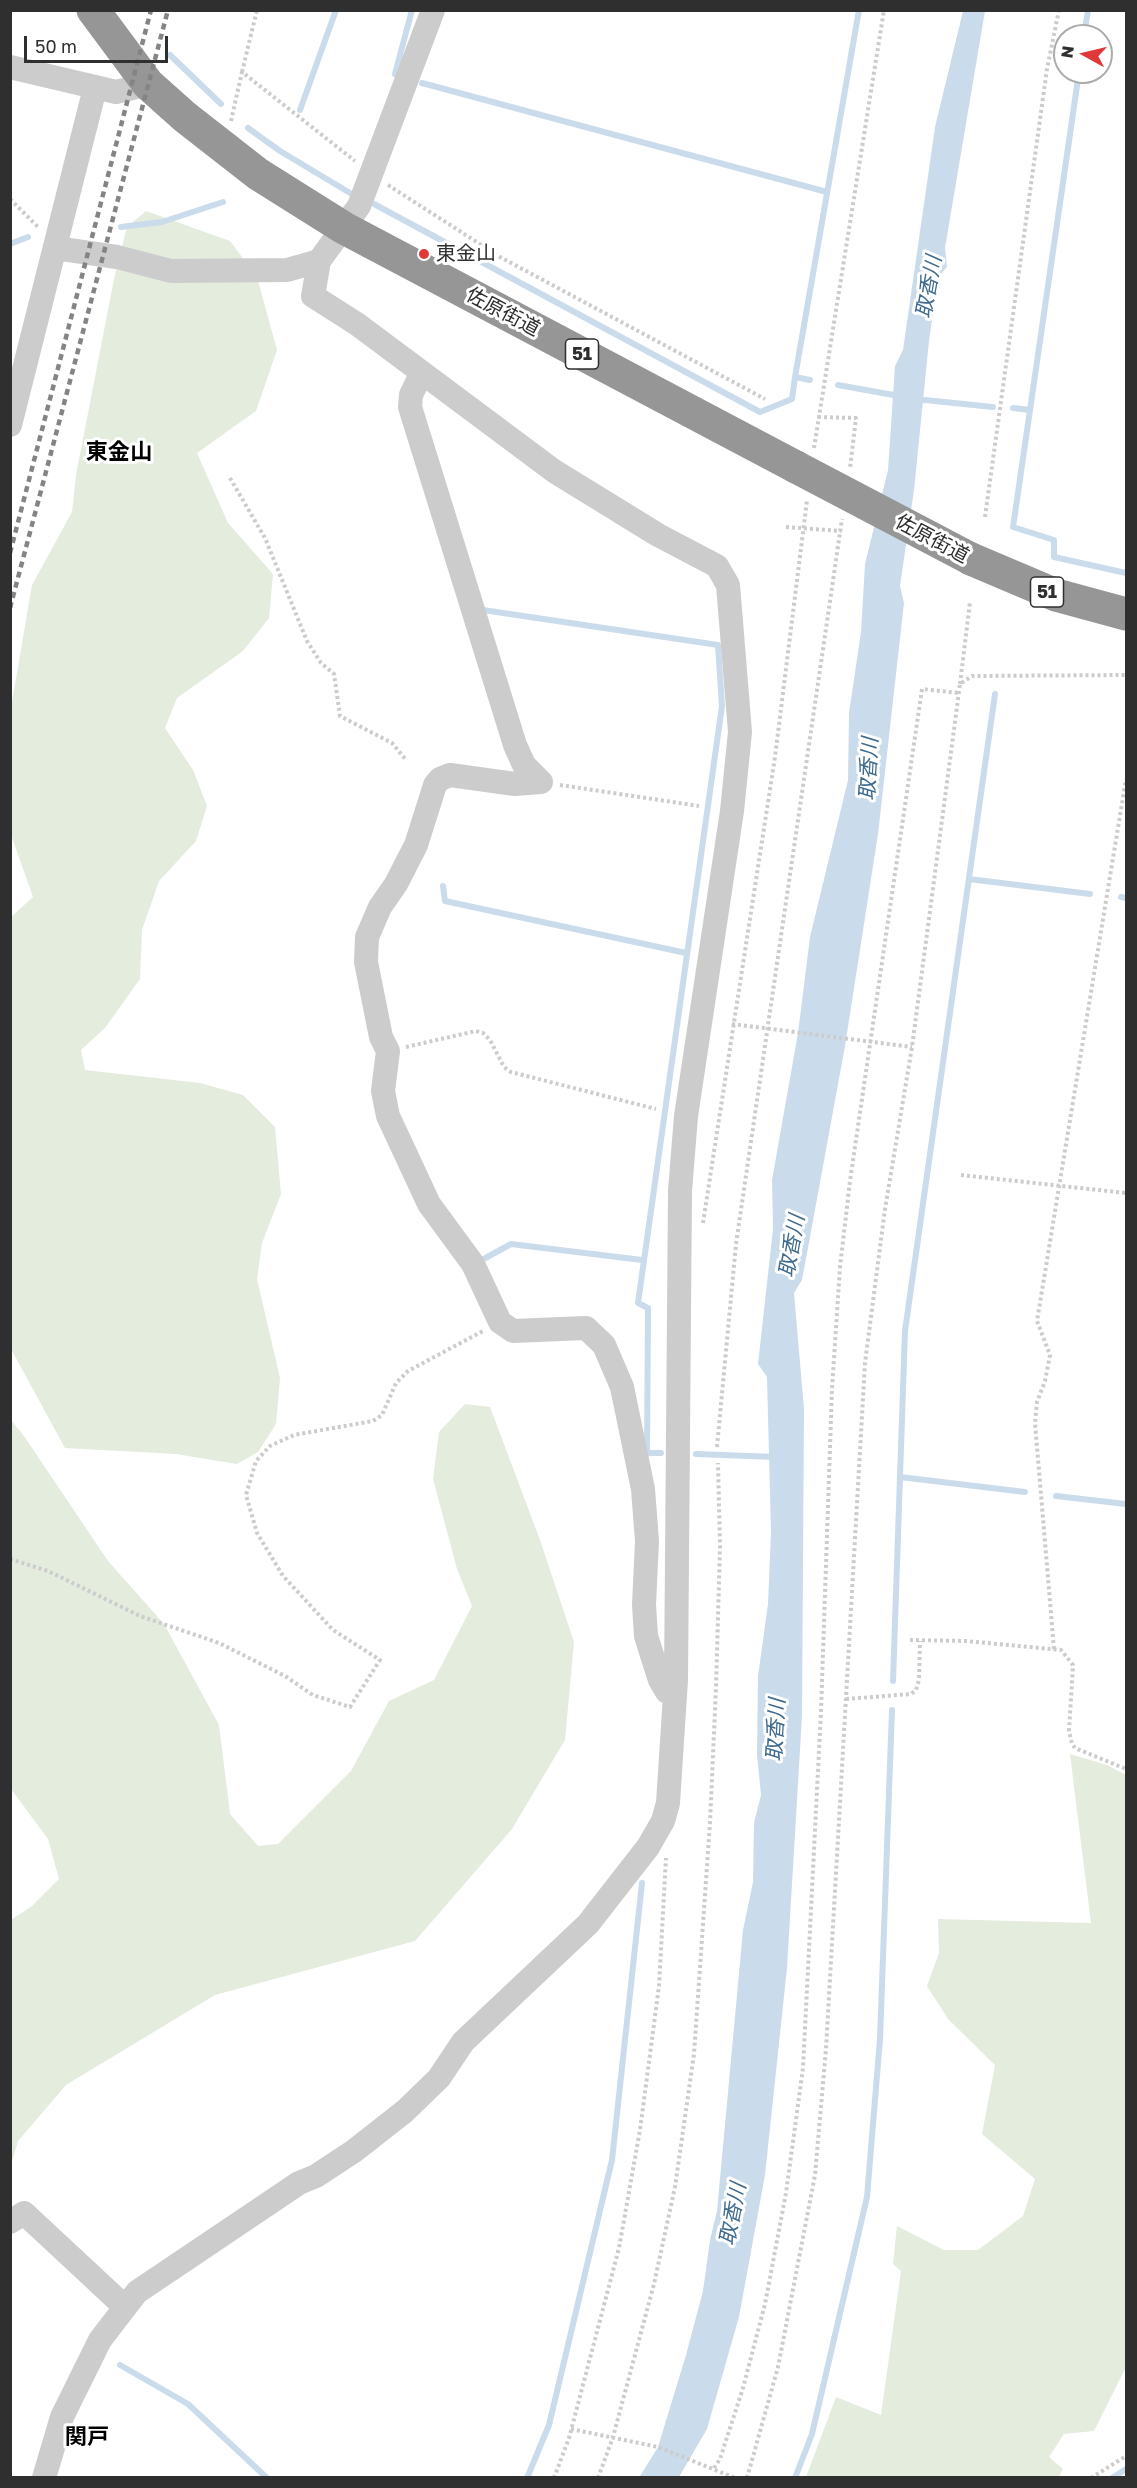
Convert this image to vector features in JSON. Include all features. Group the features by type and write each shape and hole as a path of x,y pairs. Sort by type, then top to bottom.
{"highway":[{"name":"佐原街道","path":"93,10 148,84 258,174 344,228 971,559 1056,595 1126,614"}],"street":[{"path":"44,2478 62,2417 100,2340 137,2292 299,2183 335,2164 405,2111 439,2078 463,2042 588,1924 627,1878 663,1821 671,1778 675,1695 680,1191 686,1116 732,811 740,732 728,585 717,566 658,535 554,471 357,324 313,296 319,261 359,206 433,10"},
{"path":"10,67 116,92 148,84"},
{"path":"10,425 95,88"},
{"path":"55,248 117,257 171,271 287,270 319,261"},
{"path":"421,374 411,395 410,407 515,745 524,765 542,782"},
{"path":"542,782 515,784 450,775 440,779 435,785 416,845 396,884 380,907 366,937 366,962 381,1037 388,1051 383,1091 388,1116 429,1203 473,1264 500,1322 513,1331 586,1328 604,1345 622,1387 643,1489 647,1541 644,1605 646,1636 660,1680 668,1692 675,1695"},
{"path":"10,2222 24,2213 125,2307"}],"path":[{"path":"226,149 257,10"},
{"path":"703,1224 732,1024 775,757 807,505 806,471 818,417 884,10"},
{"path":"985,516 1047,69 1059,10"},
{"path":"242,72 372,174 432,216 500,257 765,399"},
{"path":"10,199 55,248"},
{"path":"818,417 856,418 848,479"},
{"path":"230,478 266,538 307,641 321,663 334,674 340,716 392,743 406,760"},
{"path":"717,1446 736,1244 844,510"},
{"path":"786,527 841,531"},
{"path":"747,2478 778,2367 815,2175 826,2049 865,1363 885,1209 912,1047 970,602"},
{"path":"960,684 972,676 1126,675"},
{"path":"714,2468 720,2459 743,2388 765,2304 786,2193 802,2068 813,1889 832,1389 840,1267 922,689 959,693"},
{"path":"1054,1649 1035,1412 1050,1355 1037,1321 1126,779"},
{"path":"542,782 699,806"},
{"path":"732,1024 912,1047"},
{"path":"388,1051 476,1031 483,1033 490,1040 504,1067 511,1072 656,1109"},
{"path":"961,1175 1126,1193"},
{"path":"10,1559 48,1571 140,1616 219,1643 285,1676 313,1695 350,1707 380,1660 333,1630 283,1576 257,1533 246,1495 256,1461 270,1446 294,1435 373,1421 382,1415 396,1383 408,1371 500,1322"},
{"path":"598,2478 613,2436 654,2284 673,2198 694,2054 710,1823 716,1688 720,1537 718,1463"},
{"path":"910,1640 966,1641 1061,1650 1074,1665 1069,1731 1072,1744 1075,1748 1126,1769"},
{"path":"846,1699 911,1694 916,1690 919,1680 920,1641"},
{"path":"554,2478 571,2429 619,2248 640,2130 659,1986 668,1833 663,1821"},
{"path":"571,2429 658,2447 735,2478"},
{"path":"1092,2478 1126,2456"}],"green space":[{"path":"146,211 230,241 257,277 277,350 256,411 197,453 228,523 273,574 269,618 243,651 177,698 165,728 193,770 207,806 196,841 159,881 142,930 140,979 105,1028 81,1050 85,1070 200,1083 243,1095 275,1127 281,1194 262,1243 257,1279 280,1378 276,1424 258,1452 237,1464 176,1454 65,1448 11,1349 10,918 33,897 10,832 11,708 32,585 72,512 76,475 114,279 127,227"},
{"path":"465,1404 490,1407 540,1540 574,1642 565,1740 512,1829 415,1941 215,1995 66,2085 18,2141 11,2165 11,1920 32,1906 59,1879 48,1839 11,1789 11,1420 108,1561 164,1624 219,1725 230,1814 258,1846 278,1844 351,1771 389,1701 434,1680 472,1606 457,1569 433,1479 439,1432"},
{"path":"1070,1754 1107,1765 1126,1775 1126,2367 1094,2431 1064,2434 1049,2457 1063,2469 1059,2477 806,2477 836,2397 881,2415 901,2271 893,2264 897,2226 944,2250 978,2250 1023,2216 1035,2179 982,2134 995,2065 948,2019 927,1986 939,1953 938,1919 1091,1923"}],"water":[{"name":"取香川","path":"963,11 985,11 945,248 947,267 938,277 929,341 914,490 900,586 904,603 878,834 845,1046 802,1280 794,1293 804,1409 802,1716 787,1968 765,2175 739,2317 707,2429 679,2477 639,2478 658,2447 686,2355 703,2291 710,2240 717,2211 743,1930 753,1882 754,1823 761,1795 757,1755 758,1676 768,1604 771,1533 767,1377 758,1364 773,1229 772,1180 798,1033 810,937 848,780 849,713 861,632 865,564 888,470 895,366 903,350 935,127"}],"waterway":[{"path":"300,110 336,10"},
{"path":"395,74 412,10"},
{"path":"795,377 859,10"},
{"path":"1086,24 1088,10"},
{"path":"170,55 221,104"},
{"path":"422,83 827,192"},
{"path":"1030,410 1077,84"},
{"path":"248,128 280,151 350,193"},
{"path":"121,227 162,222 223,202"},
{"path":"374,204 760,412 792,399 795,377 810,380"},
{"path":"10,244 28,237"},
{"path":"838,385 899,396"},
{"path":"915,399 993,407"},
{"path":"1013,408 1030,410 1013,527 1054,540 1054,557 1126,573"},
{"path":"483,610 718,645 722,706 638,1303 648,1308 647,1453 661,1453"},
{"path":"893,1681 905,1331 995,694"},
{"path":"969,879 1090,894"},
{"path":"443,886 445,901 686,953"},
{"path":"1121,897 1126,898"},
{"path":"480,1261 511,1244 642,1260"},
{"path":"696,1454 776,1457"},
{"path":"900,1477 1025,1492"},
{"path":"1056,1496 1126,1504"},
{"path":"795,2478 812,2434 867,2197 880,2039 892,1710"},
{"path":"527,2478 549,2425 612,2160 642,1883"},
{"path":"120,2365 188,2404 267,2478"},
{"path":"1112,2478 1126,2469"}],"railway":[{"path":"10,553 151,10"},
{"path":"10,608 168,10"}],"place":[{"name":"東金山","path":"424,254"}],"district":[{"name":"東金山","path":"119,452"},
{"name":"関戸","path":"87,2437"}]}
